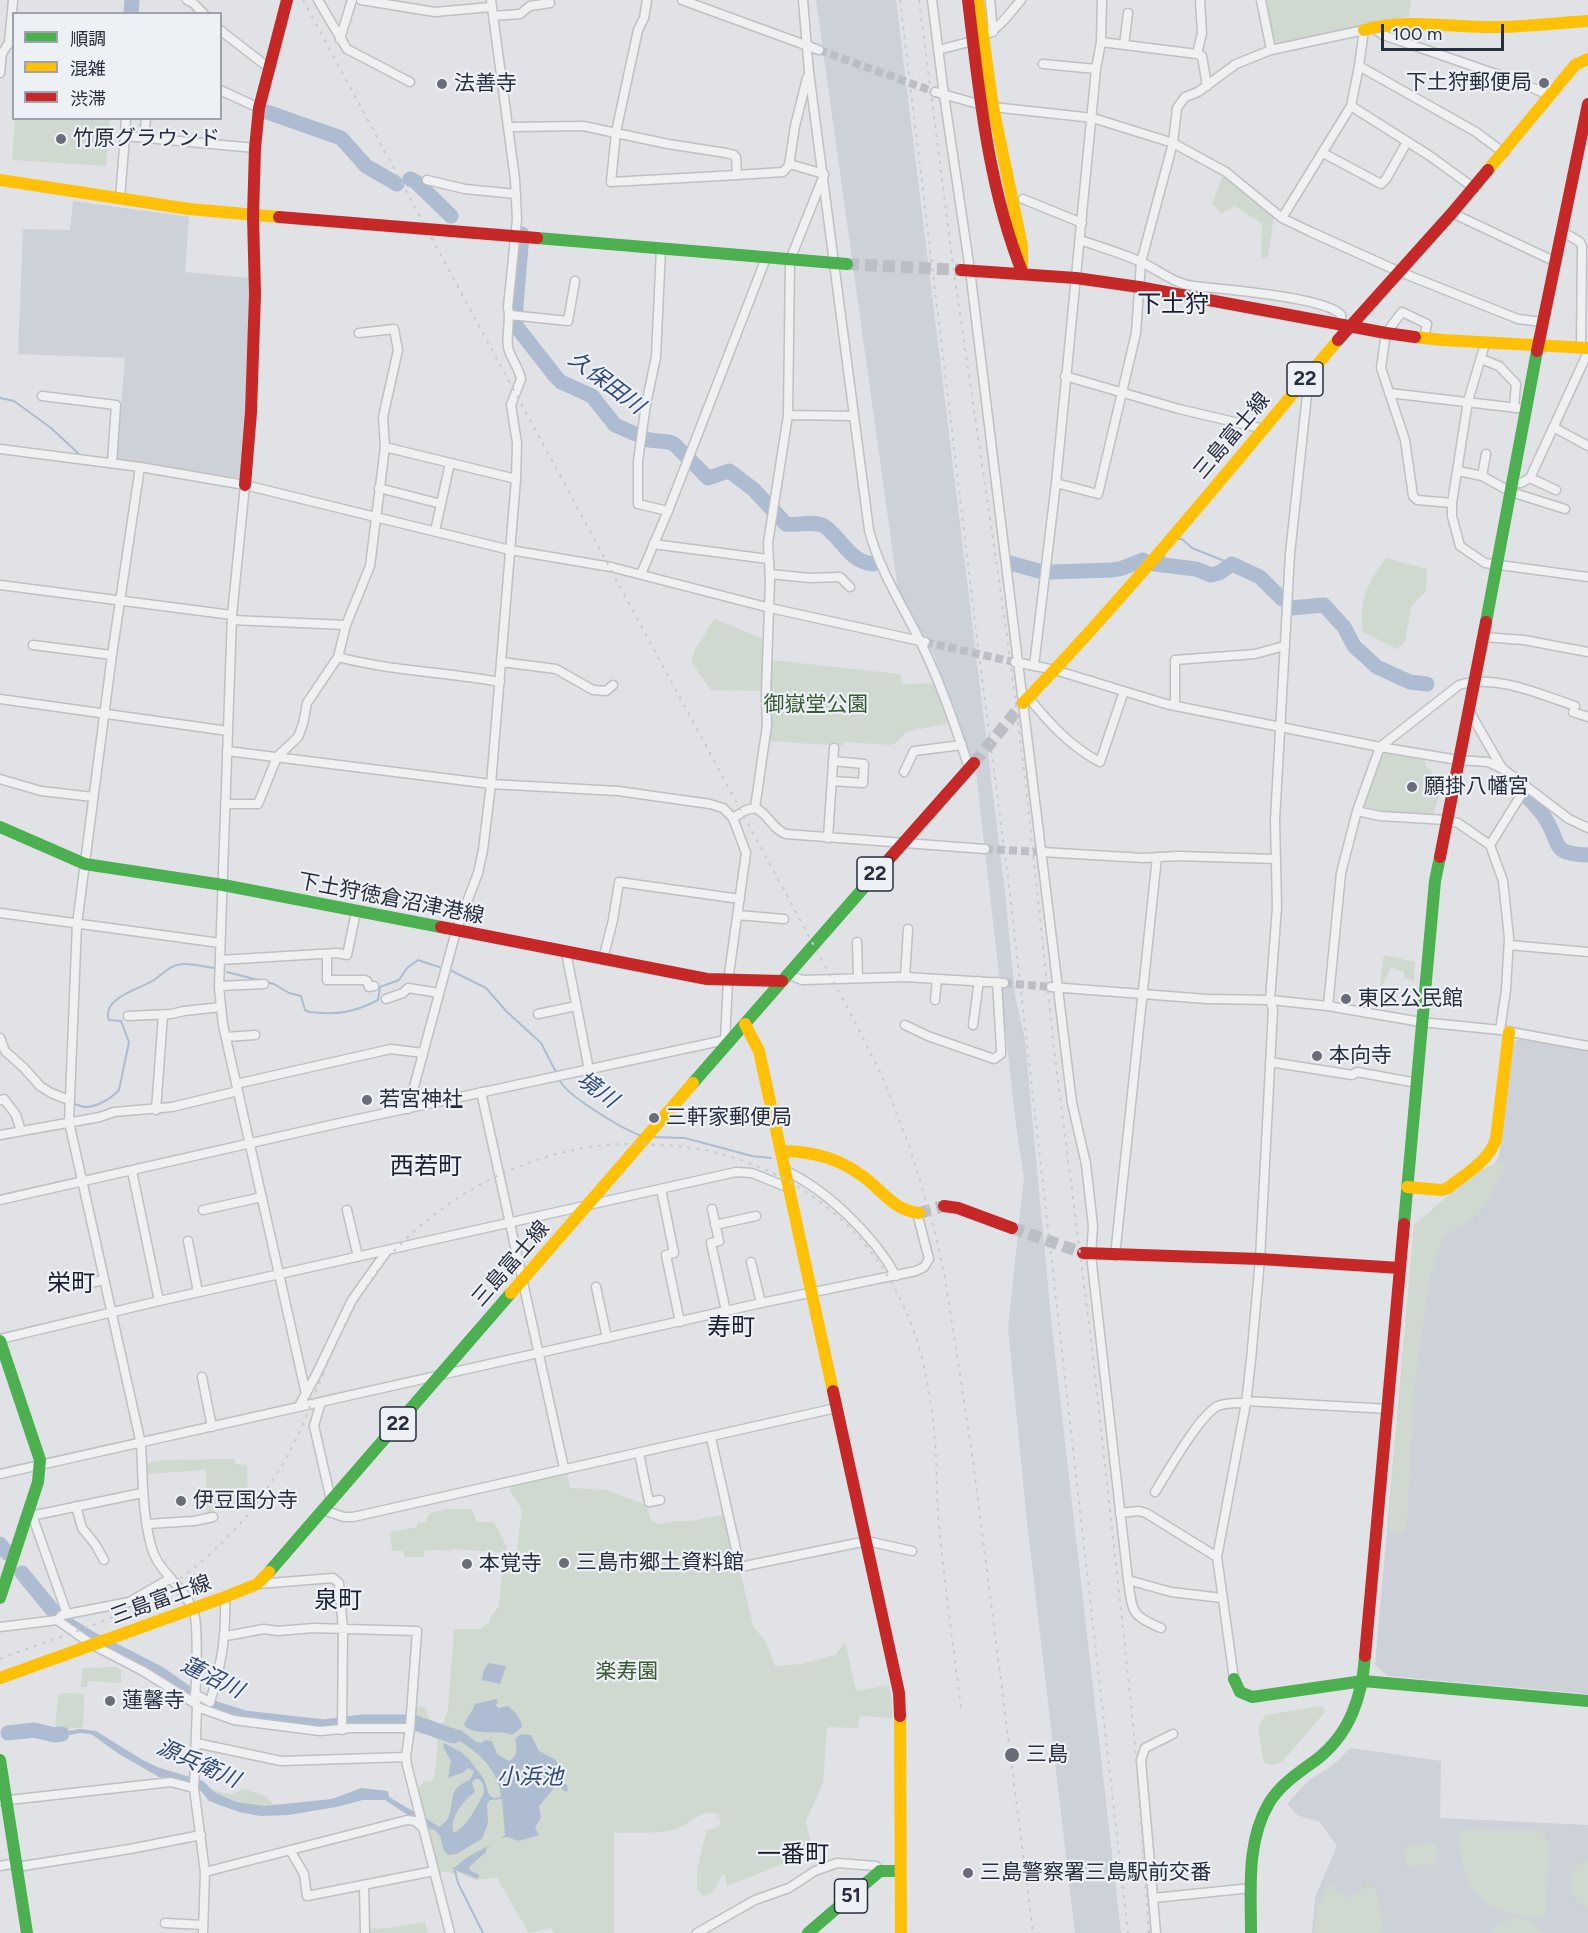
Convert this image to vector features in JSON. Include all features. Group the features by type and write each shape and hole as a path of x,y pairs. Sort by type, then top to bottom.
{"street":[{"path":"287,0 259,108 255,148 255,294 251,412 232,617 220,986 226,1037 306,1394"},
{"path":"318,0 347,49 410,82"},
{"path":"340,39 352,0"},
{"path":"361,0 435,12 492,8 520,14 530,6 550,3"},
{"path":"647,0 645,18 638,30 616,132 611,182 783,172 789,165 795,126 809,72"},
{"path":"682,0 819,50"},
{"path":"803,0 809,72 824,174 841,263 853,416 872,541 902,608 923,641 971,765"},
{"path":"932,0 938,50 939,93 1017,663 1026,700 1055,987 1072,1103 1086,1164 1093,1226 1087,1254 1128,1580 1132,1607 1136,1615 1161,1628"},
{"path":"968,0 983,37"},
{"path":"978,0 995,187 1010,246 1023,274"},
{"path":"983,37 990,0"},
{"path":"938,50 983,37 1021,0"},
{"path":"1034,666 1056,483 1096,69 1101,42 1102,0"},
{"path":"1197,54 1202,33 1200,0"},
{"path":"1261,0 1271,50"},
{"path":"408,1109 456,931 481,862 492,784 516,479 517,443 511,405 521,379 509,351 507,339 517,219 516,194 492,8"},
{"path":"1124,45 1128,13"},
{"path":"0,73 2,53 9,43 12,17"},
{"path":"1056,483 1098,494 1124,393 1136,333 1141,262 1173,143 1177,108 1185,98 1207,86 1236,64 1271,50 1368,28 1405,21 1483,27 1588,21"},
{"path":"1282,218 1351,106 1368,28"},
{"path":"1368,28 1522,83 1550,96"},
{"path":"222,32 269,68"},
{"path":"1101,42 1202,56 1207,86"},
{"name":"三島富士線","path":"1026,700 1055,670 1264,429 1346,325 1400,272 1452,213 1575,65 1588,59"},
{"path":"1043,64 1096,69"},
{"path":"1359,66 1476,132 1504,153"},
{"path":"222,91 259,108"},
{"path":"939,93 988,106 1093,118 1173,143 1226,172 1282,218 1400,272 1518,319 1542,322"},
{"path":"1351,106 1473,188"},
{"path":"1251,1933 1253,1857 1258,1827 1270,1802 1294,1775 1327,1750 1338,1738 1354,1712 1363,1682 1435,881 1512,487 1520,408 1539,345 1588,107"},
{"path":"120,198 126,120"},
{"path":"144,138 146,120"},
{"path":"508,127 583,126 734,155 737,175"},
{"path":"125,136 255,148"},
{"path":"1323,153 1381,184 1407,142"},
{"path":"789,165 824,174"},
{"path":"755,808 767,725 766,688 770,608 768,543 788,414 790,261 824,174"},
{"path":"0,180 254,216 790,261 841,263"},
{"path":"426,180 465,189 516,194"},
{"path":"1023,199 1082,223"},
{"path":"1452,213 1556,262"},
{"path":"1512,487 1530,478 1586,349 1585,276 1580,242 1563,232"},
{"path":"1080,240 1141,262 1187,285 1240,290 1303,300 1340,312 1346,325"},
{"path":"661,249 656,357 646,404 638,461 638,494 639,504 668,511"},
{"path":"641,574 668,511 766,258"},
{"path":"965,270 1076,278 1139,287 1424,338 1485,344 1586,349"},
{"path":"510,315 568,321 574,281"},
{"path":"1424,338 1427,324 1404,312 1386,333 1381,368 1405,440 1413,496 1417,500 1452,503"},
{"path":"225,804 258,804 277,757 298,736 307,703 338,657 346,625 370,566 385,447 383,417 398,350 394,329 359,333"},
{"path":"1485,344 1468,401 1452,503 1452,516 1462,549 1485,563 1588,578"},
{"path":"1481,358 1499,366 1516,384 1520,408"},
{"path":"1309,374 1295,495 1284,646 1275,820 1277,907 1270,1000 1273,1009 1260,1260 1246,1402 1217,1557 1234,1679 1240,1692 1252,1697 1363,1682 1588,1701"},
{"path":"1065,376 1264,429"},
{"path":"1389,393 1520,408"},
{"path":"42,396 116,405 112,463"},
{"path":"788,414 853,416"},
{"path":"1553,427 1587,444"},
{"path":"385,447 516,479"},
{"path":"0,449 140,467 245,484 510,550 641,574 770,608 923,641"},
{"path":"1482,476 1486,454"},
{"path":"435,531 450,463"},
{"path":"140,467 104,712 77,924 69,1122 141,1444 142,1493 153,1553 193,1609 196,1624 194,1788 205,1872 203,1929 164,1921 165,1933"},
{"path":"1458,471 1482,476 1565,509"},
{"path":"1530,478 1556,490"},
{"path":"380,488 441,504"},
{"path":"653,544 768,559"},
{"path":"770,574 810,578 840,577 850,587"},
{"path":"0,585 232,617 346,625"},
{"path":"1483,637 1524,640 1588,652"},
{"path":"33,645 112,655"},
{"path":"1175,706 1175,660 1255,654 1284,646"},
{"path":"338,657 368,665 500,682"},
{"path":"501,662 556,669 593,690 606,691 614,685"},
{"path":"1017,663 1055,670 1175,706 1380,747 1458,760 1488,762 1502,769 1574,822 1588,828"},
{"path":"1328,1006 1341,873 1357,811 1380,747 1459,685 1475,680 1518,687 1574,709 1588,717"},
{"path":"1026,700 1070,742 1100,762 1124,691"},
{"path":"0,699 228,731"},
{"path":"1468,711 1502,769"},
{"path":"904,772 914,751 962,745"},
{"path":"828,838 834,748"},
{"path":"0,1200 481,1092 728,1041 728,981 746,853 733,818 718,805 630,792 492,784 227,751"},
{"path":"832,781 863,783 864,764 833,761"},
{"name":"三島富士線","path":"0,1678 225,1597 257,1584 268,1574 523,1278 649,1136 728,1041 971,765"},
{"path":"0,779 41,791 93,797"},
{"path":"1490,845 1526,787"},
{"path":"733,818 746,810 755,808 762,811 783,834 985,849"},
{"path":"1357,811 1380,816 1446,820 1458,823 1490,845 1503,881 1509,945 1496,1139 1493,1149 1448,1188 1441,1190 1407,1187"},
{"name":"下土狩徳倉沼津港線","path":"0,827 84,864 223,885 707,979 728,981 785,977"},
{"path":"1042,852 1143,858 1157,856 1275,860"},
{"path":"1115,1256 1157,856"},
{"path":"603,959 613,920 619,882 740,899"},
{"path":"220,960 347,955 356,912"},
{"path":"0,913 220,943"},
{"path":"738,915 784,919"},
{"path":"905,977 908,929"},
{"path":"857,942 858,978"},
{"path":"1509,945 1588,952"},
{"path":"566,952 589,1070"},
{"path":"327,954 327,980 365,980 369,987 374,986"},
{"path":"785,977 802,980 905,977 1000,983 1001,1054 994,1059 928,1036 904,1024"},
{"path":"935,1000 937,979"},
{"path":"972,1025 980,981"},
{"path":"220,986 264,984"},
{"path":"1055,987 1141,995 1270,1000 1328,1006 1421,1022 1504,1031 1588,1046"},
{"path":"386,999 403,993 408,988 439,993"},
{"path":"538,1014 576,1006"},
{"path":"128,1016 163,1015 221,1007"},
{"path":"156,1110 163,1015"},
{"path":"745,1024 759,1051 900,1693 903,1751 899,1871 901,1933"},
{"path":"226,1037 255,1035"},
{"path":"0,1038 5,1051 40,1086 51,1094 69,1100"},
{"path":"0,1135 100,1118 114,1112 156,1110 390,1049 423,1053"},
{"path":"1270,1062 1352,1075 1357,1072 1417,1083"},
{"path":"481,1092 564,1468"},
{"path":"0,1100 4,1099 16,1115 21,1131"},
{"path":"0,1474 924,1268 929,1259 918,1213 901,1209 862,1176 845,1165 811,1155 781,1151"},
{"path":"132,1171 159,1301"},
{"path":"0,1598 29,1516 40,1465 39,1454 0,1340 198,1292 745,1171 789,1188"},
{"path":"786,1171 822,1195 856,1224 889,1262 896,1276"},
{"path":"661,1189 674,1252 666,1255 680,1322"},
{"path":"203,1210 262,1197"},
{"path":"944,1206 958,1208 1012,1228"},
{"path":"712,1209 718,1241 711,1243 726,1311"},
{"path":"347,1210 358,1257"},
{"path":"715,1225 756,1216"},
{"path":"188,1241 198,1292"},
{"path":"299,1406 352,1300 387,1251"},
{"path":"1087,1254 1400,1268"},
{"path":"751,1262 761,1303"},
{"path":"80,1285 104,1280"},
{"path":"596,1287 607,1338"},
{"path":"202,1377 212,1427"},
{"path":"321,1402 314,1426 331,1500"},
{"path":"1155,1492 1183,1448 1212,1409 1221,1404 1246,1402 1389,1409"},
{"path":"323,1510 344,1517 353,1517 836,1408"},
{"path":"711,1438 740,1567 867,1541 912,1551"},
{"path":"639,1453 649,1502 660,1500"},
{"path":"29,1516 142,1493"},
{"path":"76,1506 82,1528 104,1560"},
{"path":"1120,1513 1139,1511 1146,1513 1217,1557"},
{"path":"29,1516 61,1617 97,1643 196,1700 234,1720 320,1731 342,1727 410,1724"},
{"path":"148,1524 194,1521 213,1517"},
{"path":"0,1627 129,1602 171,1578"},
{"path":"257,1584 333,1578 339,1583 343,1629 342,1727"},
{"path":"1128,1580 1171,1592 1222,1598"},
{"path":"196,1700 210,1702 218,1677 225,1636 225,1597"},
{"path":"225,1636 264,1629 417,1631 406,1757 450,1933"},
{"path":"1156,1933 1141,1760 1145,1748 1173,1734"},
{"path":"196,1743 281,1761 406,1757"},
{"path":"0,1760 3,1801 17,1867 27,1933"},
{"path":"3,1801 171,1782 194,1788"},
{"path":"205,1872 407,1820 415,1821 422,1826"},
{"path":"0,1866 10,1864 17,1867 201,1835"},
{"path":"290,1850 304,1874 307,1896 434,1871"},
{"path":"697,1933 755,1900 789,1888 815,1871 837,1863 876,1866 880,1871"},
{"name":"51","path":"808,1933 880,1871 899,1871"},
{"path":"364,1886 366,1933"},
{"path":"1154,1898 1251,1888"}],"shaded area":[{"path":"816,0 896,0 1005,892 1015,995 1025,1040 1052,1328 1121,1933 1075,1933 1027,1522 1008,1328 1024,1177 976,772 934,655 898,590"},
{"path":"73,201 189,217 185,272 249,278 247,405 240,478 117,460 125,358 18,354 23,229 70,230"},
{"path":"1521,1038 1588,1050 1588,1694 1388,1676 1375,1665 1414,1225 1475,1173 1494,1164 1499,1157 1512,1043"},
{"path":"1351,1748 1441,1761 1440,1818 1588,1825 1588,1933 1312,1933 1315,1897 1337,1846 1320,1822 1299,1816 1287,1804 1307,1782 1334,1764"}],"green space":[{"path":"1263,0 1411,0 1409,16 1275,46"},
{"name":"竹原グラウンド","path":"15,120 110,120 106,166 12,160"},
{"path":"1223,175 1274,218 1268,256 1261,260 1262,224 1235,206 1222,213 1212,204"},
{"path":"1386,558 1427,569 1426,591 1411,607 1405,642 1397,649 1363,632 1363,602 1369,584"},
{"path":"714,619 764,639 759,691 711,690 691,662 695,650"},
{"name":"御嶽堂公園","path":"771,660 900,674 904,684 937,683 950,723 906,732 895,744 890,745 844,742 843,746 768,741"},
{"path":"1388,752 1424,758 1426,767 1431,769 1433,777 1440,779 1440,793 1433,815 1405,817 1376,812 1364,806 1380,757"},
{"path":"1385,955 1415,962 1414,981 1404,978 1404,972 1392,968 1379,996 1383,958"},
{"path":"1501,1161 1507,1169 1481,1211 1443,1236 1430,1279 1414,1390 1407,1526 1400,1536 1388,1529 1414,1225 1475,1173"},
{"path":"235,1459 235,1464 247,1465 248,1502 243,1508 216,1503 214,1514 207,1515 206,1470 147,1474 147,1463 162,1460"},
{"name":"楽寿園","path":"567,1473 570,1488 606,1490 647,1505 651,1520 658,1524 727,1514 753,1626 766,1642 775,1666 801,1664 835,1655 844,1643 856,1691 889,1685 892,1700 892,1718 859,1716 858,1728 827,1727 823,1783 806,1821 812,1849 806,1855 727,1886 725,1875 723,1875 714,1891 703,1896 697,1889 697,1869 707,1830 718,1827 721,1822 717,1814 702,1814 684,1826 671,1830 614,1833 614,1933 555,1933 551,1928 529,1933 497,1878 475,1880 459,1873 452,1874 447,1871 440,1873 436,1869 418,1792 419,1787 425,1781 429,1782 434,1779 438,1744 436,1738 413,1731 416,1706 425,1707 432,1722 443,1723 448,1709 454,1629 480,1629 489,1623 491,1616 499,1606 502,1572 513,1554 516,1557 522,1510 510,1491 510,1486"},
{"path":"447,1509 472,1509 477,1522 494,1522 507,1547 506,1553 453,1549 449,1551 425,1550 424,1557 404,1557 404,1551 392,1551 390,1532 417,1527 417,1523 425,1522 430,1513"},
{"path":"116,1667 121,1669 121,1683 88,1681 87,1687 81,1687 82,1668"},
{"path":"63,1693 84,1694 83,1727 55,1731 58,1695"},
{"path":"1320,1706 1325,1709 1324,1713 1281,1763 1272,1765 1264,1763 1258,1728 1265,1715"},
{"path":"209,1788 231,1794 242,1788 267,1797 273,1804 296,1804 268,1809 222,1799"},
{"path":"1460,1829 1539,1830 1549,1841 1546,1916 1504,1912 1491,1907 1481,1899 1473,1890 1463,1867"},
{"path":"1436,1843 1437,1863 1406,1866 1404,1846"},
{"path":"1588,1860 1588,1908 1575,1898 1570,1884 1575,1870"},
{"path":"1332,1883 1337,1893 1351,1898 1368,1885 1376,1889 1383,1926 1381,1933 1314,1933 1317,1908"},
{"path":"1521,1918 1532,1921 1543,1933 1490,1933 1504,1922"},
{"path":"425,1922 428,1933 367,1933 367,1929"}],"water":[{"path":"488,1663 506,1666 500,1684 482,1680"},
{"path":"496,1699 498,1708 508,1706 515,1712 522,1727 512,1735 471,1730 464,1726 475,1704"},
{"name":"小浜池","path":"80,1729 96,1731 141,1759 157,1767 203,1781 214,1792 236,1802 264,1806 332,1799 361,1788 388,1791 389,1797 440,1827 448,1818 455,1790 470,1780 474,1771 468,1768 448,1778 451,1761 443,1747 444,1743 469,1759 484,1779 489,1795 494,1798 501,1797 499,1786 490,1768 466,1745 447,1735 450,1729 461,1730 476,1742 492,1741 497,1754 509,1761 515,1754 515,1739 521,1734 531,1735 539,1751 556,1760 560,1771 559,1780 567,1785 568,1790 566,1792 560,1787 555,1787 539,1806 541,1818 535,1827 539,1835 519,1841 507,1837 501,1838 505,1835 502,1799 490,1800 487,1804 488,1823 482,1839 456,1854 448,1855 435,1830 426,1827 385,1800 363,1800 288,1815 260,1816 239,1812 209,1801 196,1788 170,1778 159,1777 119,1754 91,1734 81,1733 56,1737 43,1733 44,1731 57,1733","holes":["475,1779 479,1779 483,1784 484,1793 468,1821 454,1833 455,1816 475,1792 472,1783"]},
{"path":"495,1842 486,1848 486,1852 469,1867 479,1875 478,1879 453,1869 466,1858"}],"waterway":[{"name":"久保田川","path":"131,12 132,0"},
{"name":"久保田川","path":"267,112 341,138 366,166 397,184"},
{"name":"久保田川","path":"410,179 451,216"},
{"name":"久保田川","path":"522,234 516,326 561,382 592,396 615,425 649,440 674,444 708,478 729,471 753,489 786,524 820,524 830,531 851,554 864,562 873,564"},
{"path":"0,398 14,401 51,428 78,453"},
{"path":"1176,539 1182,539 1192,548 1232,564"},
{"path":"1161,566 1165,553"},
{"name":"久保田川","path":"1051,572 1113,570 1143,560"},
{"name":"久保田川","path":"1010,563 1039,571"},
{"name":"久保田川","path":"1155,564 1196,569 1211,575 1219,573 1232,564 1260,577 1282,599"},
{"name":"久保田川","path":"1291,608 1324,605 1344,627 1354,646 1377,667 1410,682 1427,684"},
{"name":"久保田川","path":"1526,796 1543,815 1562,850 1588,855"},
{"name":"境川","path":"227,972 274,984 289,993 301,996 305,1010 328,1013 361,1008 378,1000 380,987 399,980 407,968 418,960 439,967"},
{"name":"境川","path":"71,1103 90,1107 108,1099 119,1090 129,1042 121,1021 109,1020 108,1012 116,1000 178,965 190,964 215,968"},
{"name":"境川","path":"450,970 486,988 506,1011 541,1043 557,1074"},
{"name":"境川","path":"559,1079 572,1094 609,1120 642,1136"},
{"name":"境川","path":"650,1137 685,1138 752,1156 771,1158"},
{"name":"蓮沼川","path":"0,1544 7,1553"},
{"name":"蓮沼川","path":"22,1573 64,1622 91,1639 158,1673 188,1694 216,1709 244,1718 324,1727 362,1722 413,1722 453,1736"},
{"name":"源兵衛川","path":"8,1733 34,1730 54,1735 62,1734"},
{"path":"454,1868 458,1883 483,1933"}],"tunnel":[{"path":"819,50 935,92"},
{"path":"847,264 961,270"},
{"path":"925,642 1014,662"},
{"path":"974,763 1023,703"},
{"path":"985,849 1042,852"},
{"path":"1004,983 1051,987"},
{"path":"919,1213 944,1206"},
{"path":"1012,1228 1083,1253"}],"railway":[{"path":"303,0 852,1016 882,1076 910,1148 934,1228 945,1278 972,1453 1033,1933"},
{"path":"900,0 1010,894 1128,1933"},
{"path":"919,0 954,273 1007,635 1026,787 1054,1049 1092,1348 1121,1610 1134,1733 1149,1933"},
{"path":"0,1659 99,1623 144,1602 173,1584 225,1539 249,1513 287,1457 341,1333 365,1289 396,1249 420,1226 477,1186 540,1159 574,1150 607,1145 649,1144 705,1150 745,1162 783,1178 816,1199 846,1224 872,1253 894,1286 911,1323 923,1363 930,1399 940,1539 961,1708"}],"traffic: fast":[{"path":"537,238 847,264"},
{"path":"1486,622 1537,351"},
{"path":"0,827 85,864 223,885 441,927"},
{"path":"1404,1224 1435,881 1440,857"},
{"path":"693,1083 874,876"},
{"path":"269,1572 511,1293"},
{"path":"0,1341 40,1460 38,1482 0,1598"},
{"path":"1251,1933 1251,1867 1256,1834 1262,1818 1269,1803 1279,1790 1338,1739 1357,1700 1365,1656"},
{"path":"1234,1679 1240,1692 1252,1697 1363,1681 1588,1701"},
{"path":"0,1760 27,1933"},
{"path":"808,1933 880,1871 899,1871"}],"traffic: slow":[{"path":"978,0 993,107 1022,246 1022,267"},
{"path":"1364,30 1408,24 1496,27 1588,21"},
{"path":"1488,170 1575,65 1588,59"},
{"path":"0,180 189,209 279,217"},
{"path":"1415,337 1588,348"},
{"path":"1023,703 1105,615 1338,340"},
{"path":"745,1024 759,1051 833,1391"},
{"path":"1407,1187 1441,1190 1448,1188 1476,1166 1493,1147 1496,1139 1509,1032"},
{"path":"511,1293 693,1083"},
{"path":"781,1151 813,1154 843,1164 894,1203 919,1213"},
{"path":"0,1678 225,1597 257,1584 269,1572"},
{"path":"900,1716 901,1933"}],"traffic: jam":[{"path":"245,485 251,412 255,294 253,216 255,148 259,108 287,0"},
{"path":"968,0 981,104 993,174 1001,208 1023,274"},
{"path":"1537,351 1588,104"},
{"path":"1338,340 1488,170"},
{"path":"279,217 537,238"},
{"path":"961,270 1076,278 1139,287 1415,337"},
{"path":"1440,857 1486,622"},
{"path":"874,876 974,763"},
{"path":"441,927 707,979 782,981"},
{"path":"944,1206 958,1208 1012,1228"},
{"path":"1365,1656 1404,1224"},
{"path":"1083,1253 1260,1259 1400,1268"},
{"path":"833,1391 899,1693 900,1716"}],"place":[{"name":"下土狩郵便局","path":"1544,83"},
{"name":"法善寺","path":"442,84"},
{"name":"竹原グラウンド","path":"61,139"},
{"name":"願掛八幡宮","path":"1412,787"},
{"name":"東区公民館","path":"1346,999"},
{"name":"本向寺","path":"1317,1056"},
{"name":"若宮神社","path":"367,1100"},
{"name":"三軒家郵便局","path":"654,1118"},
{"name":"伊豆国分寺","path":"181,1501"},
{"name":"三島市郷土資料館","path":"564,1563"},
{"name":"本覚寺","path":"467,1564"},
{"name":"蓮馨寺","path":"110,1701"},
{"name":"三島","path":"1012,1755"},
{"name":"三島警察署三島駅前交番","path":"968,1873"}],"district":[{"name":"下土狩","path":"1173,305"},
{"name":"西若町","path":"426,1167"},
{"name":"栄町","path":"71,1284"},
{"name":"寿町","path":"731,1328"},
{"name":"泉町","path":"338,1601"},
{"name":"一番町","path":"793,1855"}]}
